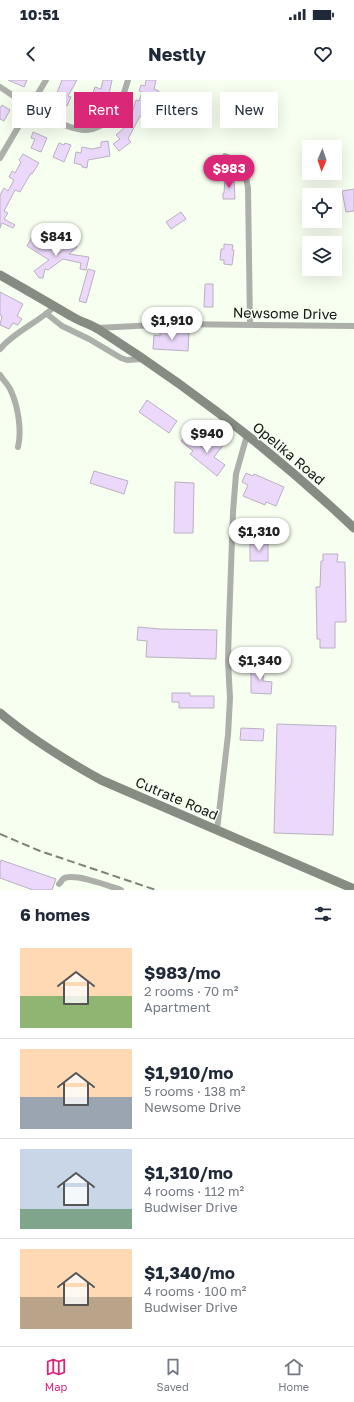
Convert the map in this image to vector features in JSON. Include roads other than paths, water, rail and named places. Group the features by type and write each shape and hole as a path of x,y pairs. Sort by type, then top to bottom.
{"main road":[{"name":"Opelika Road","path":"0,274 72,317 96,328 143,359 247,435 354,528"},
{"name":"Cutrate Road","path":"0,713 36,741 101,780 354,889"}],"street":[{"path":"39,92 46,80"},
{"path":"66,126 73,129 87,130 101,126 112,117 120,105 128,80"},
{"path":"0,87 12,95"},
{"path":"0,158 18,128"},
{"path":"225,156 238,162 243,167 247,181 249,214 248,251 250,324"},
{"path":"0,349 22,330 47,314 55,306"},
{"path":"47,314 62,326 89,338 121,358 127,360 143,359"},
{"name":"Newsome Drive","path":"96,328 175,324 354,326"},
{"path":"0,375 10,389 16,402 20,432 18,447"},
{"path":"217,830 228,735 230,698 228,661 233,512 236,474 247,435"},
{"path":"59,884 64,879 71,877 121,890"}],"railway":[{"path":"0,834 40,851 156,890"}]}
